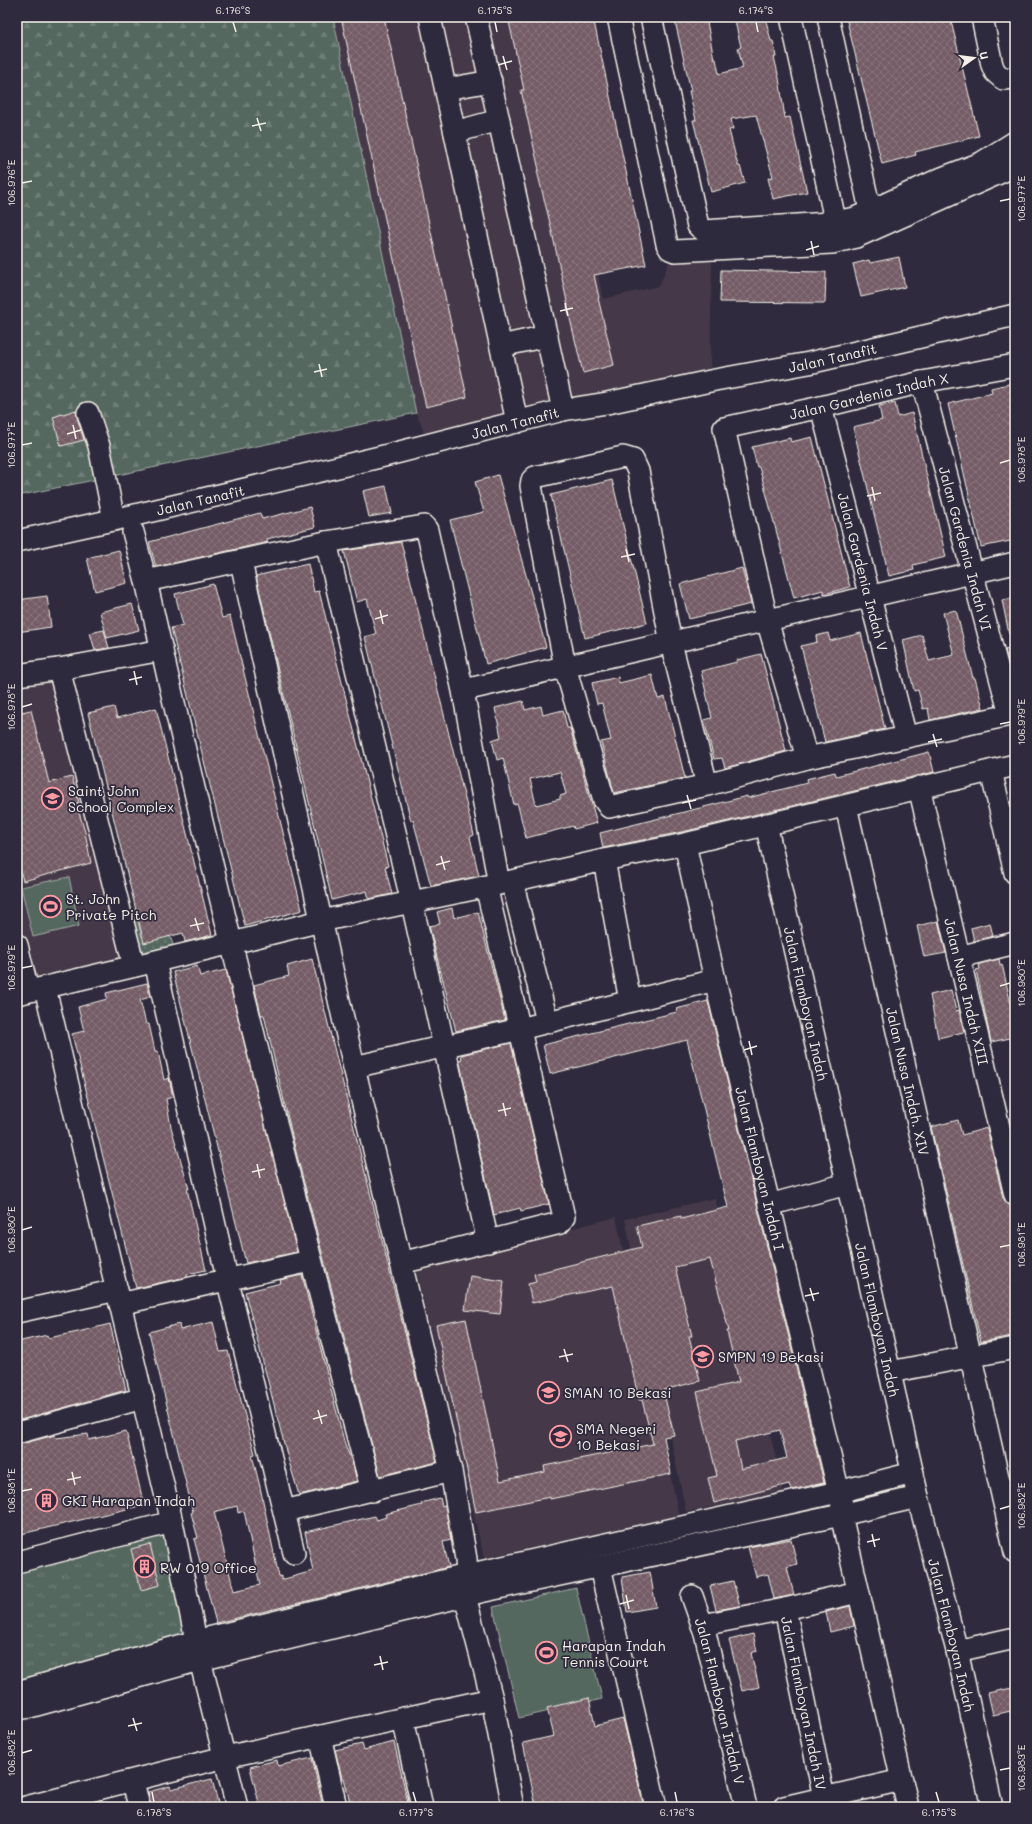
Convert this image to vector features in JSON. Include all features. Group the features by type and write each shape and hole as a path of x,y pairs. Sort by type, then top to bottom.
{"street":[{"path":"430,17 517,422"},
{"path":"476,17 563,410"},
{"path":"618,17 667,244 670,249 675,251 832,243 838,231 791,17"},
{"path":"652,17 698,226 704,231 838,231 856,237 872,219 981,163 1015,142"},
{"path":"828,17 872,219"},
{"path":"982,17 995,72 1003,79 1015,78"},
{"path":"446,89 491,81"},
{"path":"455,132 499,120"},
{"path":"872,219 1015,166"},
{"path":"670,249 700,229"},
{"name":"Jalan Tanafit","path":"17,541 114,520 384,456 563,410 607,403 715,380 809,363 1015,315"},
{"path":"501,346 547,336"},
{"name":"Jalan Gardenia Indah X","path":"767,620 724,428 820,407 922,382 1015,365"},
{"name":"Jalan Gardenia Indah VI","path":"922,382 972,573 1013,714"},
{"name":"Jalan Gardenia Indah V","path":"820,407 906,737"},
{"path":"88,413 99,446 114,520"},
{"path":"707,785 671,643 638,471 633,460 623,457 536,477 532,480 531,486 565,667 604,800 609,806 707,785 807,758 1013,714"},
{"path":"146,581 241,562 326,542 419,526 424,526 427,530 463,691 499,884 520,1029 564,1217 560,1223 401,1263"},
{"path":"133,532 310,1261 372,1492"},
{"path":"326,542 411,903 488,1242"},
{"path":"241,562 354,1067 452,1471 467,1575 465,1596 492,1699 513,1807"},
{"path":"473,688 1015,563"},
{"path":"767,620 807,758"},
{"path":"17,675 60,670 162,650"},
{"path":"60,670 134,966"},
{"path":"30,991 232,944 321,921 411,903 604,860 767,829 919,787 1015,765"},
{"path":"991,771 1015,872"},
{"name":"Jalan Nusa Indah XIII","path":"919,787 1015,1195"},
{"name":"Jalan Nusa Indah. XIV","path":"846,806 1015,1552"},
{"name":"Jalan Flamboyan Indah","path":"767,829 918,1497 957,1651 992,1807"},
{"name":"Jalan Flamboyan Indah I","path":"685,844 715,980 838,1492 858,1592 908,1807"},
{"path":"604,860 630,1001"},
{"path":"499,884 547,1021"},
{"path":"959,957 1015,943"},
{"path":"17,945 119,1297 172,1522 198,1650 237,1807"},
{"path":"155,962 227,1278 294,1553"},
{"path":"354,1067 520,1029 715,980"},
{"path":"769,1205 847,1184"},
{"path":"17,1312 119,1297 227,1278 310,1261"},
{"path":"890,1372 1015,1348"},
{"path":"17,1433 143,1398"},
{"path":"284,1511 372,1492 452,1471"},
{"path":"17,1709 30,1707 198,1650 467,1575 838,1492 913,1473"},
{"path":"17,1690 24,1690 198,1650 465,1596 842,1515 918,1497"},
{"path":"17,1562 172,1522"},
{"path":"600,1567 656,1807"},
{"path":"702,1625 785,1609 858,1592"},
{"name":"Jalan Flamboyan Indah V","path":"692,1596 702,1625 746,1807"},
{"name":"Jalan Flamboyan Indah IV","path":"785,1609 824,1798"},
{"path":"957,1651 1015,1638"},
{"path":"26,1807 50,1804 225,1757 492,1699"},
{"path":"403,1718 422,1807"},
{"path":"320,1736 336,1807"},
{"path":"784,1807 902,1780"},
{"path":"133,1781 139,1807"}],"shaded area":[{"path":"333,17 544,17 603,299 659,286 670,260 712,262 710,379 427,440 416,413"},
{"name":"Saint John School Complex","path":"56,674 127,958 32,979 17,916 17,681"},
{"name":"SMPN 19 Bekasi","path":"715,1198 784,1493 686,1512 625,1219"},
{"name":"SMAN 10 Bekasi","path":"616,1217 679,1516 484,1558 416,1269"}],"green space":[{"path":"17,17 333,17 416,413 17,496"},
{"name":"St. John Private Pitch","path":"69,877 79,926 33,937 21,887"},
{"path":"136,915 142,937 169,930 175,953 135,963 124,918"},
{"path":"168,1531 193,1637 17,1682 17,1568"},
{"name":"Harapan Indah Tennis Court","path":"576,1588 602,1699 519,1718 493,1607"}],"building":[{"path":"341,17 384,17 467,397 426,407"},
{"path":"508,17 593,17 646,265 594,275 614,365 583,373 537,171 539,170 521,90 524,90"},
{"path":"674,17 706,17 714,59 716,59 719,74 743,68 738,48 741,47 734,17 765,17 771,41 773,41 776,57 774,57 785,118 790,117 807,192 773,199 768,178 773,177 756,115 731,119 733,129 729,130 738,166 740,166 745,183 711,192 693,120 696,120 689,91 691,91"},
{"path":"846,17 950,17 979,136 915,152 916,155 882,164"},
{"path":"899,257 905,287 861,297 853,264 869,260 870,263"},
{"path":"721,270 826,272 825,303 720,302"},
{"path":"1013,383 1015,391 1015,540 981,547 948,404 992,393 991,388"},
{"path":"895,403 898,417 912,413 946,557 913,565 914,570 889,576 853,427 882,420 879,406"},
{"path":"76,410 84,440 61,446 53,417"},
{"path":"812,437 850,587 824,594 823,590 794,598 759,467 757,467 752,447 790,438 791,442"},
{"path":"498,475 546,647 486,664 450,520 484,512 475,482"},
{"path":"612,480 647,623 585,638 551,495"},
{"path":"386,486 392,513 369,517 363,491"},
{"path":"310,507 315,527 267,539 268,542 156,567 149,542 260,513 262,519"},
{"path":"401,542 474,835 470,837 479,876 431,886 413,820 411,821 365,637 376,634 367,599 357,602 344,551"},
{"path":"119,550 127,583 95,591 87,558"},
{"path":"308,564 314,592 319,591 388,866 385,867 392,894 369,899 367,891 332,900 256,576"},
{"path":"742,568 751,604 689,619 680,584"},
{"path":"213,584 222,618 230,616 302,910 245,926 171,628 183,625 175,594"},
{"path":"47,596 51,627 17,632 17,600"},
{"path":"1015,598 1015,633 1009,634 1002,600"},
{"path":"132,604 139,630 107,638 100,612"},
{"path":"956,610 973,678 975,678 983,708 930,720 928,708 923,709 918,690 914,691 903,640 922,635 929,661 954,655 943,613"},
{"path":"104,630 109,648 95,650 90,633"},
{"path":"828,633 830,641 861,633 885,729 825,742 801,646 817,642 816,636"},
{"path":"1015,647 1015,684 1014,684 1005,650"},
{"path":"761,654 786,751 725,768 722,758 714,759 704,720 712,718 701,671"},
{"path":"652,675 658,699 665,697 685,778 614,793 601,742 611,740 602,703 597,704 592,683 618,677 619,683"},
{"path":"523,701 525,710 541,706 543,715 563,710 567,728 570,728 597,823 574,829 573,826 526,838 518,806 517,804 514,805 503,758 497,760 492,740 501,737 495,708","holes":["560,772 566,794 560,796 560,799 536,805 530,779"]},
{"path":"114,707 117,718 156,708 212,935 185,942 183,933 144,943 88,713"},
{"path":"31,710 49,783 72,777 79,803 76,803 85,832 91,863 23,881 17,858 17,713"},
{"path":"929,752 934,772 682,832 603,848 600,833 747,796 748,798 807,783 806,779 835,772 836,776"},
{"path":"452,908 454,918 478,912 505,1020 456,1031 429,926 440,924 437,912"},
{"path":"938,921 946,953 924,957 917,926"},
{"path":"990,923 993,936 974,941 971,928"},
{"path":"312,959 437,1462 380,1476 295,1148 264,1015 261,1015 254,985 289,976 287,966"},
{"path":"999,959 1000,965 1002,964 1010,1000 1015,1025 1015,1037 991,1042 976,970 980,969 979,964"},
{"path":"197,966 200,976 226,970 297,1252 246,1263 173,972"},
{"path":"147,983 150,997 140,1000 146,1024 149,1024 155,1051 158,1051 164,1080 169,1078 173,1097 166,1099 171,1127 189,1189 187,1189 206,1270 187,1274 187,1277 136,1288 72,1034 84,1031 78,1007 107,999 106,993"},
{"path":"951,990 956,1011 959,1010 964,1032 938,1038 930,995"},
{"path":"708,1001 824,1483 791,1490 789,1484 714,1503 708,1478 717,1476 697,1392 739,1382 727,1331 729,1331 710,1259 675,1267 692,1336 689,1336 700,1381 663,1390 674,1435 664,1437 671,1474 550,1499 550,1497 476,1512 436,1325 466,1319 500,1481 545,1472 544,1466 653,1444 642,1400 639,1400 613,1286 532,1303 528,1284 536,1282 534,1274 642,1247 637,1226 681,1216 681,1219 728,1207 687,1040 550,1074 543,1045 677,1012 676,1009","holes":["780,1430 787,1458 741,1469 735,1441"]},
{"path":"511,1043 549,1204 521,1211 520,1208 494,1215 459,1060 462,1059 461,1055"},
{"path":"958,1120 962,1135 987,1128 1003,1198 1015,1209 1015,1327 1010,1329 1012,1336 981,1342 931,1127"},
{"path":"302,1275 345,1445 352,1462 357,1481 299,1495 287,1455 245,1292 281,1283 280,1280"},
{"path":"470,1276 504,1281 500,1314 465,1310"},
{"path":"213,1322 220,1352 228,1351 255,1454 252,1455 279,1577 281,1576 281,1580 313,1571 305,1532 375,1516 377,1520 386,1517 385,1514 422,1505 421,1503 440,1498 442,1506 445,1505 451,1540 443,1542 449,1567 216,1623 194,1539 198,1538 191,1513 193,1512 149,1332 179,1324 180,1330","holes":["237,1506 238,1513 244,1511 260,1585 234,1591 214,1512"]},
{"path":"110,1324 126,1390 17,1421 17,1342 47,1335 48,1338"},
{"path":"126,1431 144,1505 17,1535 17,1445 55,1435 56,1438 88,1434 89,1440"},
{"path":"791,1539 797,1564 787,1567 794,1595 774,1599 768,1574 756,1577 748,1547"},
{"name":"RW 019 Office","path":"150,1544 160,1585 141,1590 131,1549"},
{"path":"650,1572 656,1607 627,1612 622,1577"},
{"path":"733,1581 740,1606 716,1610 710,1586"},
{"path":"850,1606 854,1626 830,1632 826,1612"},
{"path":"753,1634 757,1651 751,1653 759,1687 742,1691 729,1640"},
{"path":"1012,1688 1015,1710 993,1715 988,1693"},
{"path":"589,1698 595,1726 623,1719 644,1807 536,1807 523,1743 554,1736 547,1708"},
{"path":"394,1742 409,1807 351,1807 335,1750 362,1744 364,1750"},
{"path":"312,1758 323,1807 260,1807 250,1767 277,1760 278,1766"},
{"path":"212,1779 219,1807 151,1807 148,1792 170,1786 171,1789"}],"place":[{"name":"Saint John School Complex","path":"52,798"},
{"name":"St. John Private Pitch","path":"51,906"},
{"name":"SMPN 19 Bekasi","path":"703,1356"},
{"name":"SMAN 10 Bekasi","path":"549,1392"},
{"name":"SMA Negeri 10 Bekasi","path":"560,1436"},
{"name":"GKI Harapan Indah","path":"46,1500"},
{"name":"RW 019 Office","path":"145,1567"},
{"name":"Harapan Indah Tennis Court","path":"547,1653"}]}
